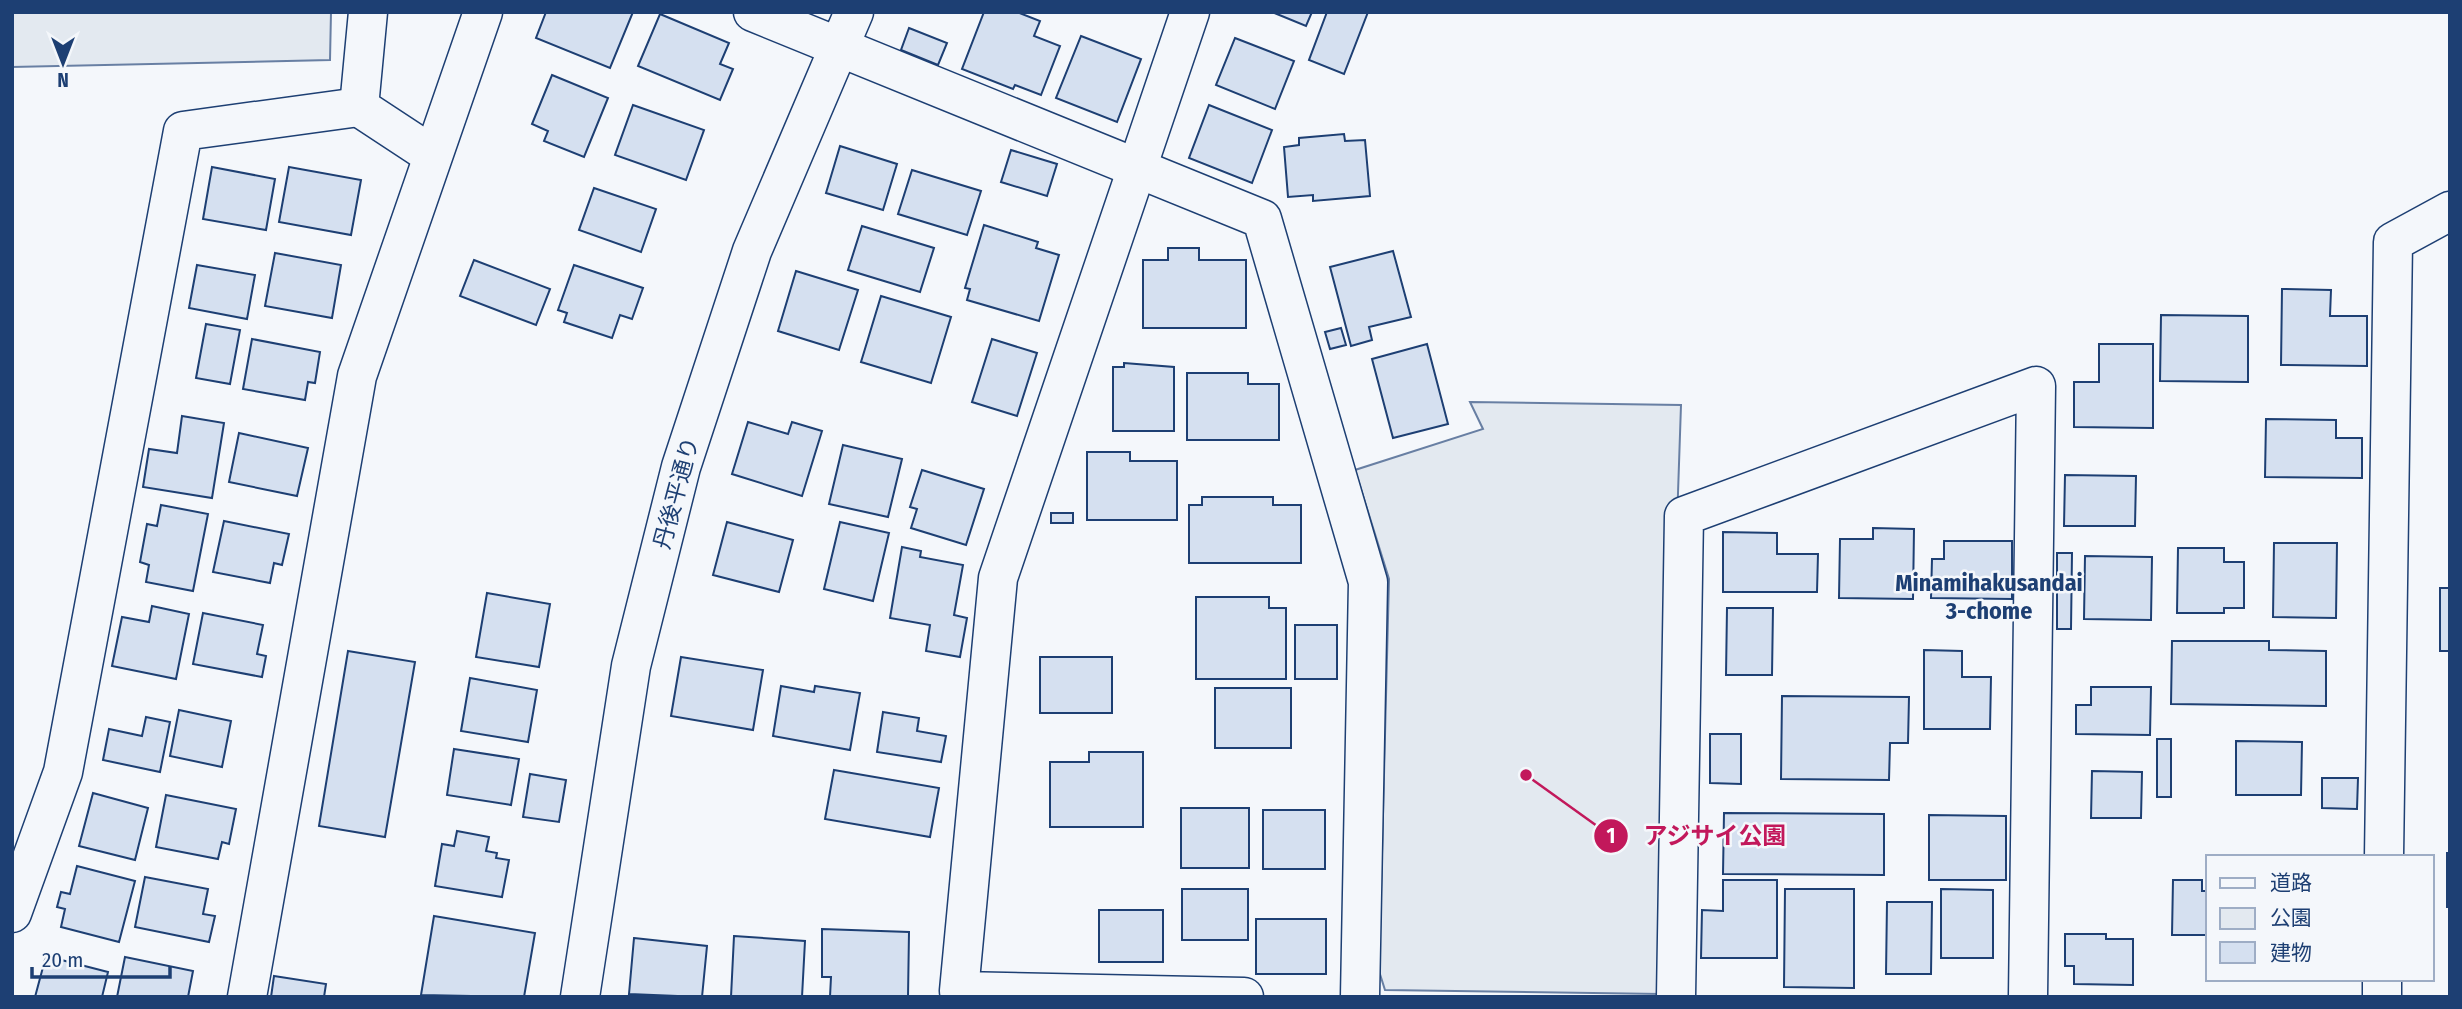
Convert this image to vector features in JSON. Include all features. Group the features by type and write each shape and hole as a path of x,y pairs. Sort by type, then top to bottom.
{"street":[{"path":"359,107 369,12"},
{"path":"247,997 357,376 483,12"},
{"path":"753,12 1262,219 1368,582 1360,997"},
{"name":"丹後平通り","path":"580,997 631,666 681,467 752,251 837,46 854,12"},
{"path":"1190,12 998,578 959,991 1244,997"},
{"path":"12,913 62,772 183,131 359,107 432,155"},
{"path":"2384,855 2393,242 2450,211"},
{"path":"1676,997 1684,516 2036,386 2028,997"}],"green space":[{"path":"12,12 331,12 330,60 12,67"},
{"path":"1470,402 1681,405 1661,994 1385,990 1379,971 1389,579 1355,470 1483,429"}],"building":[{"path":"546,12 633,12 610,68 536,38"},
{"path":"984,12 1017,12 1040,21 1034,36 1060,46 1041,95 1015,85 1013,89 962,69"},
{"path":"1272,12 1312,12 1306,26"},
{"path":"1327,12 1368,12 1344,74 1309,60"},
{"path":"660,14 729,43 720,64 733,69 720,100 638,66"},
{"path":"909,28 947,43 938,65 901,50"},
{"path":"1081,36 1141,59 1117,122 1056,98"},
{"path":"1235,38 1294,61 1275,109 1216,85"},
{"path":"552,75 608,98 584,157 544,141 548,131 532,124"},
{"path":"633,105 704,130 686,180 615,155"},
{"path":"1209,105 1272,130 1252,183 1189,158"},
{"path":"1344,134 1345,141 1365,140 1370,196 1313,201 1313,195 1288,197 1284,147 1299,145 1299,138"},
{"path":"840,146 897,164 883,210 826,193"},
{"path":"1011,150 1057,164 1047,196 1001,182"},
{"path":"212,167 275,179 266,230 203,219"},
{"path":"289,167 361,180 351,235 279,222"},
{"path":"912,170 981,191 967,235 898,214"},
{"path":"594,188 656,209 641,252 579,230"},
{"path":"984,225 1038,242 1036,248 1059,255 1039,321 967,300 970,289 965,288"},
{"path":"862,226 934,248 920,292 848,270"},
{"path":"1168,248 1199,248 1199,260 1246,260 1246,328 1143,328 1143,260 1168,260"},
{"path":"1393,251 1411,317 1369,327 1372,340 1351,346 1330,267"},
{"path":"275,253 341,265 332,318 265,306"},
{"path":"474,260 550,289 536,325 460,296"},
{"path":"197,265 255,275 247,319 189,308"},
{"path":"574,265 643,288 632,319 620,315 612,338 564,322 567,313 558,310"},
{"path":"796,271 858,290 839,350 778,331"},
{"path":"2282,289 2331,290 2330,316 2367,316 2367,366 2281,365"},
{"path":"881,296 951,317 931,383 861,362"},
{"path":"2161,315 2248,316 2248,382 2160,381"},
{"path":"206,324 240,330 230,384 196,378"},
{"path":"1341,328 1346,345 1330,349 1325,332"},
{"path":"252,339 320,352 315,383 308,382 305,400 243,389"},
{"path":"992,339 1037,353 1017,416 972,402"},
{"path":"1427,344 1448,424 1393,438 1372,359"},
{"path":"2099,344 2153,344 2153,428 2074,427 2074,382 2099,382"},
{"path":"1124,363 1174,367 1174,431 1113,431 1113,367 1124,367"},
{"path":"1187,373 1248,373 1248,384 1279,384 1279,440 1187,440"},
{"path":"182,416 224,423 212,498 143,487 149,449 177,453"},
{"path":"2266,419 2336,420 2336,438 2362,438 2362,478 2265,477"},
{"path":"748,422 788,434 792,422 822,431 802,496 732,474"},
{"path":"239,433 308,448 297,496 229,482"},
{"path":"843,445 902,459 888,517 829,504"},
{"path":"1087,452 1130,452 1130,461 1177,461 1177,520 1087,520"},
{"path":"922,470 984,489 966,545 911,528 917,509 910,507"},
{"path":"2065,475 2136,476 2135,526 2064,526"},
{"path":"1202,497 1273,497 1273,505 1301,505 1301,563 1189,563 1189,505 1202,505"},
{"path":"161,505 208,514 193,591 146,582 149,565 140,562 147,524 157,526"},
{"path":"1051,513 1073,513 1073,523 1051,523"},
{"path":"224,521 289,534 282,565 274,563 270,583 213,572"},
{"path":"727,522 793,540 779,592 713,575"},
{"path":"840,522 889,533 873,601 824,589"},
{"path":"1873,528 1914,529 1913,599 1839,598 1840,539 1873,539"},
{"path":"1723,532 1777,533 1777,554 1818,554 1817,592 1723,592"},
{"path":"1944,541 2012,541 2012,599 1931,598 1932,559 1944,559"},
{"path":"2274,543 2337,543 2336,618 2273,617"},
{"path":"902,547 921,551 920,557 963,565 954,615 967,618 960,657 926,651 930,625 890,618"},
{"path":"2178,548 2224,548 2224,562 2244,562 2244,608 2224,608 2224,613 2177,613"},
{"path":"2057,553 2072,553 2071,629 2057,629"},
{"path":"2085,556 2152,557 2151,620 2084,619"},
{"path":"2440,588 2450,588 2450,651 2440,651"},
{"path":"487,593 550,604 539,667 476,657"},
{"path":"1196,597 1269,597 1269,608 1286,608 1286,679 1196,679"},
{"path":"152,606 189,614 176,679 112,666 122,617 149,622"},
{"path":"1727,608 1773,608 1772,675 1726,675"},
{"path":"203,613 263,625 257,654 266,656 262,677 193,664"},
{"path":"1295,625 1337,625 1337,679 1295,679"},
{"path":"2172,641 2269,641 2269,650 2326,651 2326,706 2171,704"},
{"path":"1924,650 1962,651 1962,677 1991,677 1990,729 1924,729"},
{"path":"348,651 415,662 385,837 319,826"},
{"path":"681,657 763,670 753,730 671,716"},
{"path":"1040,657 1112,657 1112,713 1040,713"},
{"path":"470,678 537,690 528,742 461,731"},
{"path":"781,686 814,692 815,686 860,693 850,750 773,736"},
{"path":"2091,687 2151,687 2150,735 2076,734 2076,705 2091,705"},
{"path":"1215,688 1291,688 1291,748 1215,748"},
{"path":"1782,696 1909,697 1908,743 1890,743 1889,780 1781,779"},
{"path":"179,710 231,721 222,767 170,756"},
{"path":"883,712 919,718 917,731 946,736 941,762 877,752"},
{"path":"146,717 170,722 160,772 103,760 109,729 142,736"},
{"path":"1710,734 1741,734 1741,784 1710,783"},
{"path":"2157,739 2171,739 2171,797 2157,797"},
{"path":"2236,741 2302,742 2301,795 2236,795"},
{"path":"454,749 519,759 511,805 447,795"},
{"path":"1089,752 1143,752 1143,827 1050,827 1050,762 1089,762"},
{"path":"834,770 939,788 930,837 825,819"},
{"path":"2092,771 2142,772 2141,818 2091,818"},
{"path":"530,774 566,780 559,822 523,817"},
{"path":"2322,778 2358,778 2357,809 2322,808"},
{"path":"93,793 148,808 135,860 79,846"},
{"path":"166,795 236,809 229,844 222,842 218,859 156,847"},
{"path":"1181,808 1249,808 1249,868 1181,868"},
{"path":"1263,810 1325,810 1325,869 1263,869"},
{"path":"1724,813 1884,814 1884,875 1723,874"},
{"path":"1929,815 2006,816 2006,880 1929,880"},
{"path":"457,831 489,837 486,851 497,853 496,858 509,860 502,897 435,886 442,844 454,846"},
{"path":"2447,853 2450,853 2450,907 2447,907"},
{"path":"77,866 135,881 119,942 61,927 65,909 57,907 61,892 70,894"},
{"path":"145,877 208,889 203,914 215,916 209,942 135,927"},
{"path":"1723,880 1777,880 1777,958 1701,958 1702,910 1723,911"},
{"path":"2173,880 2202,880 2202,891 2206,891 2206,935 2172,935"},
{"path":"1182,889 1248,889 1248,940 1182,940"},
{"path":"1785,889 1854,889 1854,988 1784,987"},
{"path":"1941,889 1993,890 1993,958 1941,958"},
{"path":"1887,902 1932,902 1931,974 1886,974"},
{"path":"1099,910 1163,910 1163,962 1099,962"},
{"path":"434,916 535,933 524,997 421,995"},
{"path":"1256,919 1326,919 1326,974 1256,974"},
{"path":"822,929 909,932 908,997 830,997 831,977 822,977"},
{"path":"2065,934 2106,934 2106,939 2133,939 2133,985 2074,984 2074,966 2065,966"},
{"path":"734,936 805,941 802,997 731,997"},
{"path":"634,938 707,946 702,997 629,994"},
{"path":"46,956 108,972 102,997 35,997"},
{"path":"125,957 193,971 188,997 117,997"},
{"path":"274,976 326,984 324,997 271,997"}],"place":[{"name":"アジサイ公園","path":"1526,775"}],"district":[{"name":"Minamihakusandai 3-chome","path":"1989,597"}]}
